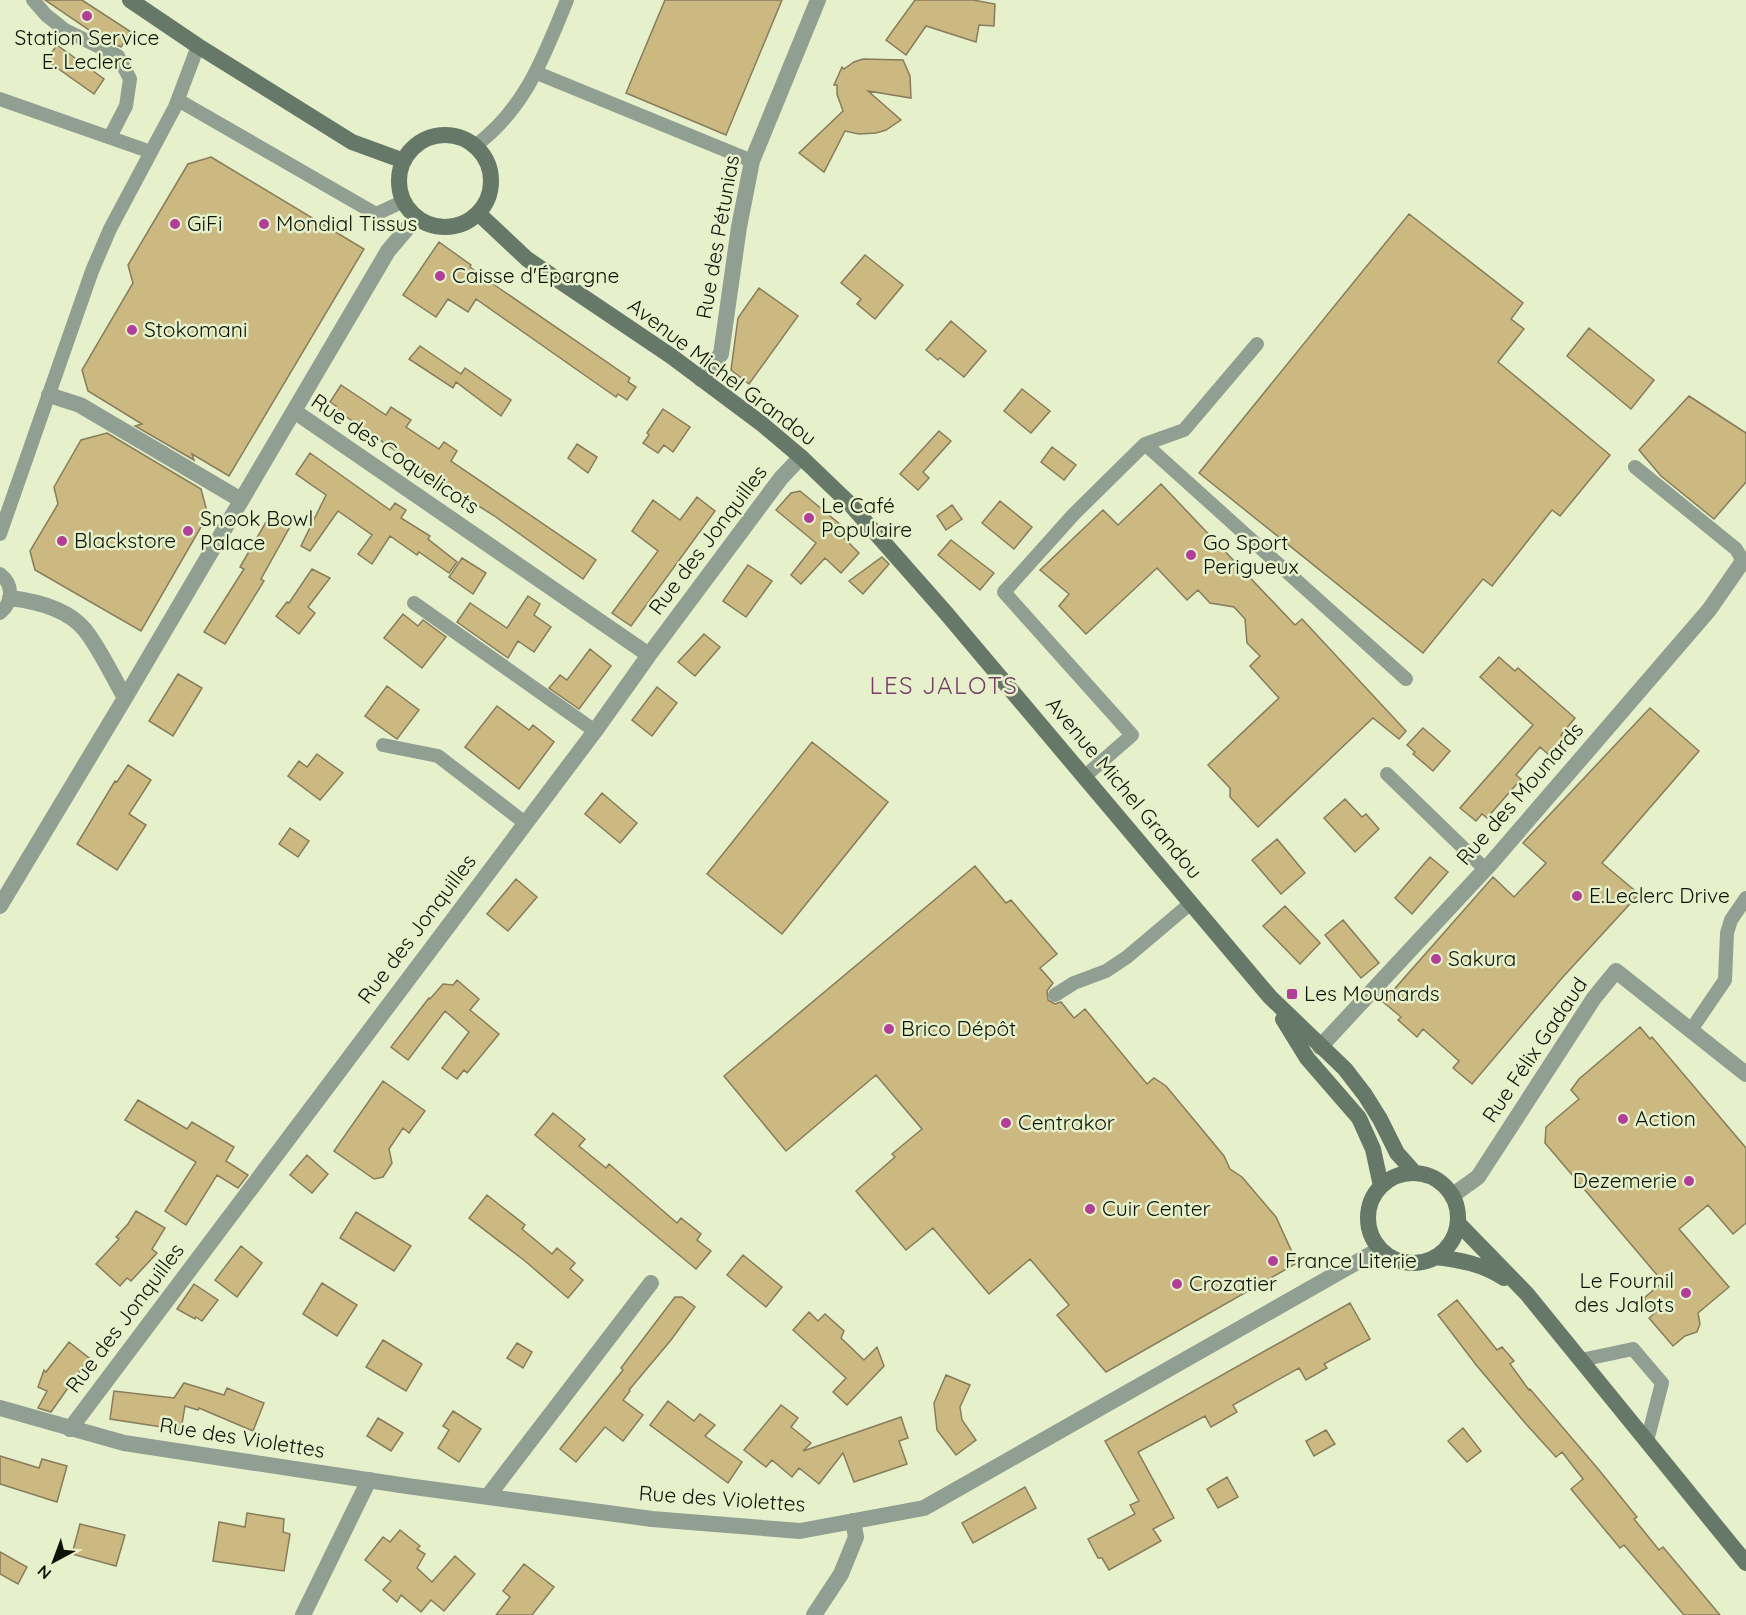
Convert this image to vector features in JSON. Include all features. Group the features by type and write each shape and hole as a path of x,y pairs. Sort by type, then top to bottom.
{"main road":[{"path":"130,0 198,46 352,142 404,161"},
{"path":"442,135 454,136 475,146 485,158 491,179 487,201 479,214 468,222 442,228 416,218 404,201 399,181 404,161 410,151 419,143 442,135"},
{"name":"Avenue Michel Grandou","path":"479,214 527,259 671,356 762,424 849,503 897,556 1270,997 1345,1069 1380,1119 1397,1153 1414,1172"},
{"name":"Avenue Michel Grandou","path":"1270,997 1307,1058 1359,1118 1373,1149 1381,1186"},
{"path":"1414,1172 1436,1179 1452,1195 1458,1209 1458,1223 1454,1237 1446,1249 1435,1257 1421,1262 1406,1263 1392,1258 1380,1249 1373,1240 1367,1218 1371,1201 1381,1186 1390,1178 1414,1172"},
{"path":"1458,1223 1527,1294 1746,1563"},
{"path":"1435,1257 1468,1261 1484,1267 1527,1294"}],"street":[{"name":"Rue des Pétunias","path":"701,379 721,354 739,226 752,161 818,0"},
{"path":"294,411 388,251 416,218"},
{"path":"49,395 80,405 241,500"},
{"name":"Rue des Coquelicots","path":"0,906 126,698 294,411 648,655"},
{"name":"Rue des Jonquilles","path":"70,1429 595,731 648,655 781,478 801,457"},
{"name":"Rue des Mounards","path":"1320,1047 1485,869 1709,610 1745,560"},
{"path":"10,598 35,601 64,614 84,629 126,698"},
{"name":"Rue Félix Gadaud","path":"1452,1195 1478,1177 1594,998 1616,971 1746,1074"},
{"name":"Rue des Violettes","path":"0,1408 124,1443 652,1519 800,1531 924,1508 1380,1249"},
{"path":"488,1496 651,1283"},
{"path":"303,1615 369,1480"},
{"path":"814,1615 841,1574 856,1537 853,1521"}],"lane":[{"path":"33,0 46,15 65,30 118,56 130,79 126,105 110,137"},
{"path":"475,146 501,124 522,97 537,73 567,0"},
{"path":"0,534 92,271 110,229 178,100 198,46"},
{"path":"537,73 752,161"},
{"path":"0,99 151,152"},
{"path":"178,100 376,214 404,201"},
{"path":"1084,777 1132,735 1004,592 1074,514 1145,444 1184,430 1257,344"},
{"path":"1145,444 1406,679"},
{"path":"1635,467 1736,549 1745,560"},
{"path":"0,574 8,583 10,598 8,605 0,613"},
{"path":"414,603 595,731"},
{"path":"383,745 438,756 525,823"},
{"path":"1387,774 1485,869"},
{"path":"1691,1030 1725,981 1727,933 1731,920 1746,898"},
{"path":"1055,995 1074,983 1106,971 1127,957 1191,903"},
{"path":"1581,1360 1633,1349 1662,1383 1647,1442"}],"building":[{"name":"Station Service E. Leclerc","path":"45,0 82,0 131,32 121,47 98,36"},
{"path":"665,0 782,0 726,135 626,93"},
{"path":"915,0 973,0 995,4 994,26 979,25 976,42 926,26 906,55 886,40"},
{"path":"57,45 104,79 94,94 46,60"},
{"path":"863,59 903,60 910,76 911,98 868,91 901,120 886,130 876,133 859,134 845,131 824,172 799,153 843,111 837,94 837,85 834,85 842,67 844,69"},
{"path":"211,157 364,249 229,476 192,454 194,460 135,426 142,424 88,391 82,370 133,283 128,265 188,164"},
{"path":"1409,214 1523,303 1511,319 1524,329 1498,362 1610,455 1560,516 1552,510 1492,586 1483,579 1423,653 1199,473"},
{"path":"439,242 496,286 630,378 628,382 636,387 627,400 618,394 616,397 476,299 468,312 448,299 436,317 403,295"},
{"path":"865,255 903,285 875,319 857,304 861,299 841,283"},
{"path":"759,288 798,316 749,384 731,370 738,318"},
{"path":"951,321 986,351 964,377 926,350"},
{"path":"1589,328 1654,380 1631,409 1567,356"},
{"path":"420,346 461,374 465,368 511,400 501,416 456,382 453,388 409,359"},
{"path":"341,385 386,415 391,407 411,420 406,427 439,449 444,442 457,451 451,461 596,560 583,579 493,515 448,487 335,409 336,406 330,402"},
{"path":"1022,389 1050,411 1031,433 1004,411"},
{"path":"1689,396 1746,433 1746,482 1714,519 1661,476 1639,450"},
{"path":"663,409 690,427 673,452 664,445 658,453 643,443"},
{"path":"939,431 951,441 923,472 929,478 918,490 900,474"},
{"path":"107,433 201,489 208,515 141,631 35,570 30,551 58,504 54,487 81,440"},
{"path":"577,444 597,457 588,473 568,458"},
{"path":"1052,447 1076,465 1064,480 1041,462"},
{"path":"310,453 390,510 395,503 406,510 401,518 430,536 428,539 457,562 449,573 419,552 417,555 390,536 372,564 358,554 372,535 338,511 310,551 301,546 326,495 296,474"},
{"path":"1161,484 1295,625 1302,619 1406,731 1399,739 1373,718 1258,827 1230,797 1230,788 1208,765 1279,698 1250,666 1260,656 1247,643 1245,619 1234,607 1210,603 1198,590 1187,600 1157,568 1086,634 1059,606 1069,594 1040,570 1103,510 1118,525"},
{"path":"800,491 841,525 836,530 859,553 841,573 825,558 801,584 791,575 816,543 776,510 791,493"},
{"path":"697,497 715,511 631,626 612,613 658,551 632,531 653,500 680,520"},
{"path":"1000,501 1032,527 1014,549 982,523"},
{"path":"952,505 962,519 946,530 937,516"},
{"path":"274,516 291,525 261,579 264,581 225,644 204,632 244,569 240,567 266,522 270,524"},
{"path":"951,540 994,573 980,590 938,555"},
{"path":"882,557 889,564 863,594 849,581"},
{"path":"462,558 486,573 473,594 449,577"},
{"path":"748,565 772,581 746,617 723,601"},
{"path":"312,569 330,578 308,607 315,613 299,634 276,616 287,602 289,603"},
{"path":"528,596 540,604 534,615 551,627 534,652 518,641 508,658 457,622 470,603 507,628"},
{"path":"403,614 418,626 423,620 446,637 422,668 384,638"},
{"path":"704,634 720,647 695,676 678,662"},
{"path":"590,649 611,666 579,709 549,688 560,675 567,680"},
{"path":"1499,657 1515,671 1518,668 1575,718 1561,735 1564,737 1549,755 1540,747 1516,775 1521,779 1487,818 1482,814 1476,821 1460,808 1533,725 1480,677"},
{"path":"178,674 202,688 173,736 149,721"},
{"path":"387,686 419,710 397,739 365,716"},
{"path":"657,687 677,703 652,736 632,720"},
{"path":"497,706 529,730 533,725 554,742 519,789 465,747"},
{"name":"E.Leclerc Drive","path":"1650,708 1699,751 1602,863 1639,894 1562,978 1472,1084 1453,1068 1459,1061 1423,1029 1417,1037 1398,1020 1401,1017 1383,1002 1493,877 1514,897 1546,863 1523,843"},
{"path":"1423,728 1450,751 1433,771 1413,754 1415,752 1407,745"},
{"path":"812,742 888,802 782,934 707,874"},
{"path":"317,754 343,773 320,800 288,776 299,761 307,767"},
{"path":"128,765 151,780 129,814 146,825 117,870 77,844 115,781 117,782"},
{"path":"602,793 637,823 620,843 585,814"},
{"path":"1345,799 1362,817 1366,814 1379,829 1355,852 1324,818"},
{"path":"290,828 309,841 298,857 279,844"},
{"path":"1277,839 1305,873 1281,894 1252,860"},
{"path":"1430,857 1448,872 1412,914 1395,898"},
{"path":"975,866 1006,903 1011,900 1057,954 1040,968 1053,983 1047,991 1048,1000 1055,1004 1061,1002 1074,1018 1085,1009 1147,1084 1154,1078 1166,1086 1224,1156 1230,1169 1242,1177 1276,1217 1297,1263 1106,1372 1057,1315 1069,1305 1030,1259 989,1294 933,1228 906,1250 856,1191 895,1157 892,1154 922,1129 876,1075 786,1151 724,1076"},
{"path":"516,879 537,897 508,931 487,914"},
{"path":"1285,906 1320,943 1300,964 1263,926"},
{"path":"1343,920 1379,963 1361,978 1325,935"},
{"path":"457,980 479,999 470,1010 499,1034 467,1073 464,1070 457,1079 442,1068 469,1032 445,1011 408,1060 391,1047 429,998 443,984 453,985"},
{"path":"1640,1027 1650,1039 1652,1037 1746,1148 1746,1223 1733,1234 1708,1205 1679,1229 1729,1287 1698,1313 1700,1324 1697,1332 1685,1336 1673,1346 1649,1318 1656,1312 1644,1298 1663,1282 1545,1143 1546,1127 1579,1099 1571,1090 1579,1079"},
{"path":"383,1081 425,1111 409,1133 403,1128 389,1149 392,1163 383,1177 374,1179 334,1151"},
{"path":"138,1100 187,1129 192,1122 234,1147 226,1161 248,1175 238,1188 217,1175 186,1225 165,1211 196,1162 125,1120"},
{"path":"553,1113 585,1139 579,1146 606,1168 609,1164 677,1223 681,1218 701,1234 697,1240 711,1251 696,1269 535,1135"},
{"path":"307,1155 328,1174 312,1193 290,1175"},
{"path":"487,1195 525,1225 522,1229 552,1254 557,1248 575,1263 570,1269 583,1280 568,1298 469,1218"},
{"path":"136,1211 165,1228 152,1249 157,1253 131,1281 127,1278 120,1286 96,1264 119,1239 116,1237"},
{"path":"356,1212 411,1246 394,1271 340,1238"},
{"path":"241,1246 262,1263 237,1297 215,1280"},
{"path":"743,1255 782,1287 766,1307 727,1275"},
{"path":"322,1283 357,1305 337,1336 303,1314"},
{"path":"194,1284 218,1300 202,1321 177,1309"},
{"path":"675,1297 682,1297 695,1307 623,1400 643,1415 623,1441 605,1427 576,1462 560,1449 623,1370 621,1368"},
{"path":"1457,1300 1497,1350 1502,1347 1514,1361 1510,1364 1529,1390 1599,1470 1637,1517 1634,1519 1659,1550 1663,1547 1720,1615 1684,1615 1624,1545 1620,1548 1571,1489 1583,1479 1562,1452 1556,1457 1526,1424 1438,1315"},
{"path":"1350,1303 1370,1339 1324,1364 1327,1368 1306,1380 1299,1368 1233,1405 1237,1412 1211,1427 1205,1416 1138,1452 1174,1518 1153,1529 1161,1541 1109,1570 1102,1558 1098,1558 1088,1539 1135,1514 1130,1505 1139,1501 1105,1441"},
{"path":"809,1312 818,1321 825,1314 844,1331 841,1338 864,1360 877,1347 884,1366 847,1405 833,1392 846,1378 793,1330"},
{"path":"383,1340 422,1364 406,1391 366,1367"},
{"path":"69,1342 89,1358 51,1412 38,1408 47,1391 38,1387 44,1370 46,1372"},
{"path":"517,1343 532,1352 523,1368 507,1358"},
{"path":"946,1375 970,1385 960,1407 962,1420 976,1440 956,1455 937,1430 934,1403"},
{"path":"184,1383 224,1395 227,1388 264,1403 253,1431 199,1408 198,1410 185,1406 181,1430 110,1419 114,1391 174,1398"},
{"path":"668,1401 694,1421 700,1414 715,1425 705,1436 742,1462 728,1483 650,1425"},
{"path":"781,1405 798,1418 791,1427 811,1443 803,1451 901,1417 908,1438 899,1441 907,1464 854,1482 843,1453 819,1484 799,1468 792,1477 772,1460 766,1467 744,1450"},
{"path":"453,1411 481,1429 459,1462 438,1448 449,1430 443,1426"},
{"path":"378,1418 403,1433 391,1451 367,1436"},
{"path":"1463,1428 1481,1451 1467,1462 1448,1441"},
{"path":"1326,1430 1335,1444 1314,1456 1306,1441"},
{"path":"0,1456 39,1468 42,1459 67,1466 57,1502 0,1484"},
{"path":"1227,1477 1238,1497 1218,1508 1207,1489"},
{"path":"1025,1487 1036,1508 973,1543 962,1523"},
{"path":"247,1513 284,1519 283,1532 290,1534 284,1571 213,1561 219,1522 245,1527"},
{"path":"80,1524 125,1535 116,1566 72,1554"},
{"path":"400,1530 420,1546 417,1549 425,1554 417,1568 432,1582 455,1556 475,1574 444,1611 431,1600 421,1612 401,1595 397,1602 383,1590 391,1581 365,1560 383,1537 390,1542"},
{"path":"0,1552 27,1567 18,1584 0,1574"},
{"path":"524,1564 554,1587 532,1615 496,1615 510,1597 503,1591"}],"place":[{"name":"Station Service E. Leclerc","path":"87,16"},
{"name":"GiFi","path":"175,224"},
{"name":"Mondial Tissus","path":"264,224"},
{"name":"Caisse d'Épargne","path":"440,276"},
{"name":"Stokomani","path":"132,330"},
{"name":"Le Café Populaire","path":"809,518"},
{"name":"Snook Bowl Palace","path":"188,531"},
{"name":"Blackstore","path":"62,541"},
{"name":"Go Sport Perigueux","path":"1191,555"},
{"name":"E.Leclerc Drive","path":"1577,896"},
{"name":"Sakura","path":"1436,959"},
{"name":"Les Mounards","path":"1292,994"},
{"name":"Brico Dépôt","path":"889,1029"},
{"name":"Action","path":"1623,1119"},
{"name":"Centrakor","path":"1006,1123"},
{"name":"Dezemerie","path":"1689,1181"},
{"name":"Cuir Center","path":"1090,1209"},
{"name":"France Literie","path":"1273,1261"},
{"name":"Crozatier","path":"1177,1284"},
{"name":"Le Fournil des Jalots","path":"1686,1293"}],"district":[{"name":"LES JALOTS","path":"944,686"}]}
